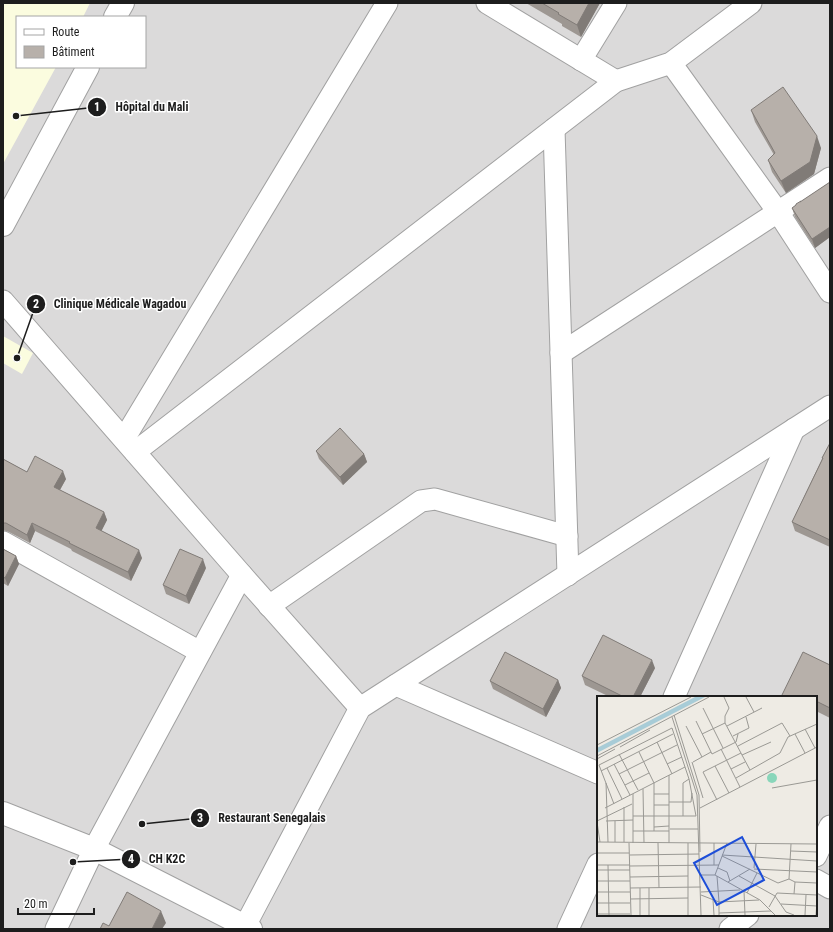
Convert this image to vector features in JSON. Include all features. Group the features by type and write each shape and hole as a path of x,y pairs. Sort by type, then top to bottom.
{"street":[{"path":"116,16 123,3"},
{"path":"129,446 387,3"},
{"path":"487,3 616,81"},
{"path":"582,60 616,3"},
{"path":"129,446 554,129 616,81 671,63 752,3"},
{"path":"671,63 778,212 830,292"},
{"path":"3,225 87,68"},
{"path":"554,129 568,575"},
{"path":"561,353 830,178"},
{"path":"3,301 360,708"},
{"path":"3,813 94,849 248,928 360,708 830,406"},
{"path":"674,696 794,429"},
{"path":"269,606 421,501 435,499 567,536"},
{"path":"3,542 200,652"},
{"path":"56,929 94,849 242,575"},
{"path":"396,685 597,773"},
{"path":"817,854 830,826"},
{"path":"568,929 597,866"},
{"path":"817,881 830,888"},
{"path":"730,929 747,916"}],"shaded area":[{"path":"3,3 830,3 830,929 3,929"},
{"path":"3,3 90,3 84,16 16,16 16,68 55,68 3,164"},
{"path":"3,336 33,353 22,374 3,363"}],"building":[{"path":"542,3 589,3 577,25"},
{"path":"783,87 817,136 810,162 781,181 768,160 775,153 751,110"},
{"path":"830,182 830,227 812,239 792,208"},
{"path":"340,428 364,454 340,477 316,451"},
{"path":"830,443 830,540 792,522"},
{"path":"35,456 63,471 54,487 104,512 96,528 139,550 128,572 32,523 27,535 6,523 3,523 3,459 27,472"},
{"path":"3,549 16,556 5,578 3,577"},
{"path":"180,549 203,559 186,596 163,585"},
{"path":"603,635 652,660 634,696 622,696 582,676"},
{"path":"505,652 558,680 543,709 490,681"},
{"path":"803,652 830,665 830,708 817,702 817,696 781,696"},
{"path":"127,892 161,911 152,929 100,929 103,923 109,926"}],"place":[{"name":"Hôpital du Mali","path":"16,116"},
{"name":"Clinique Médicale Wagadou","path":"17,358"},
{"name":"Restaurant Senegalais","path":"142,824"},
{"name":"CH K2C","path":"73,862"}]}
